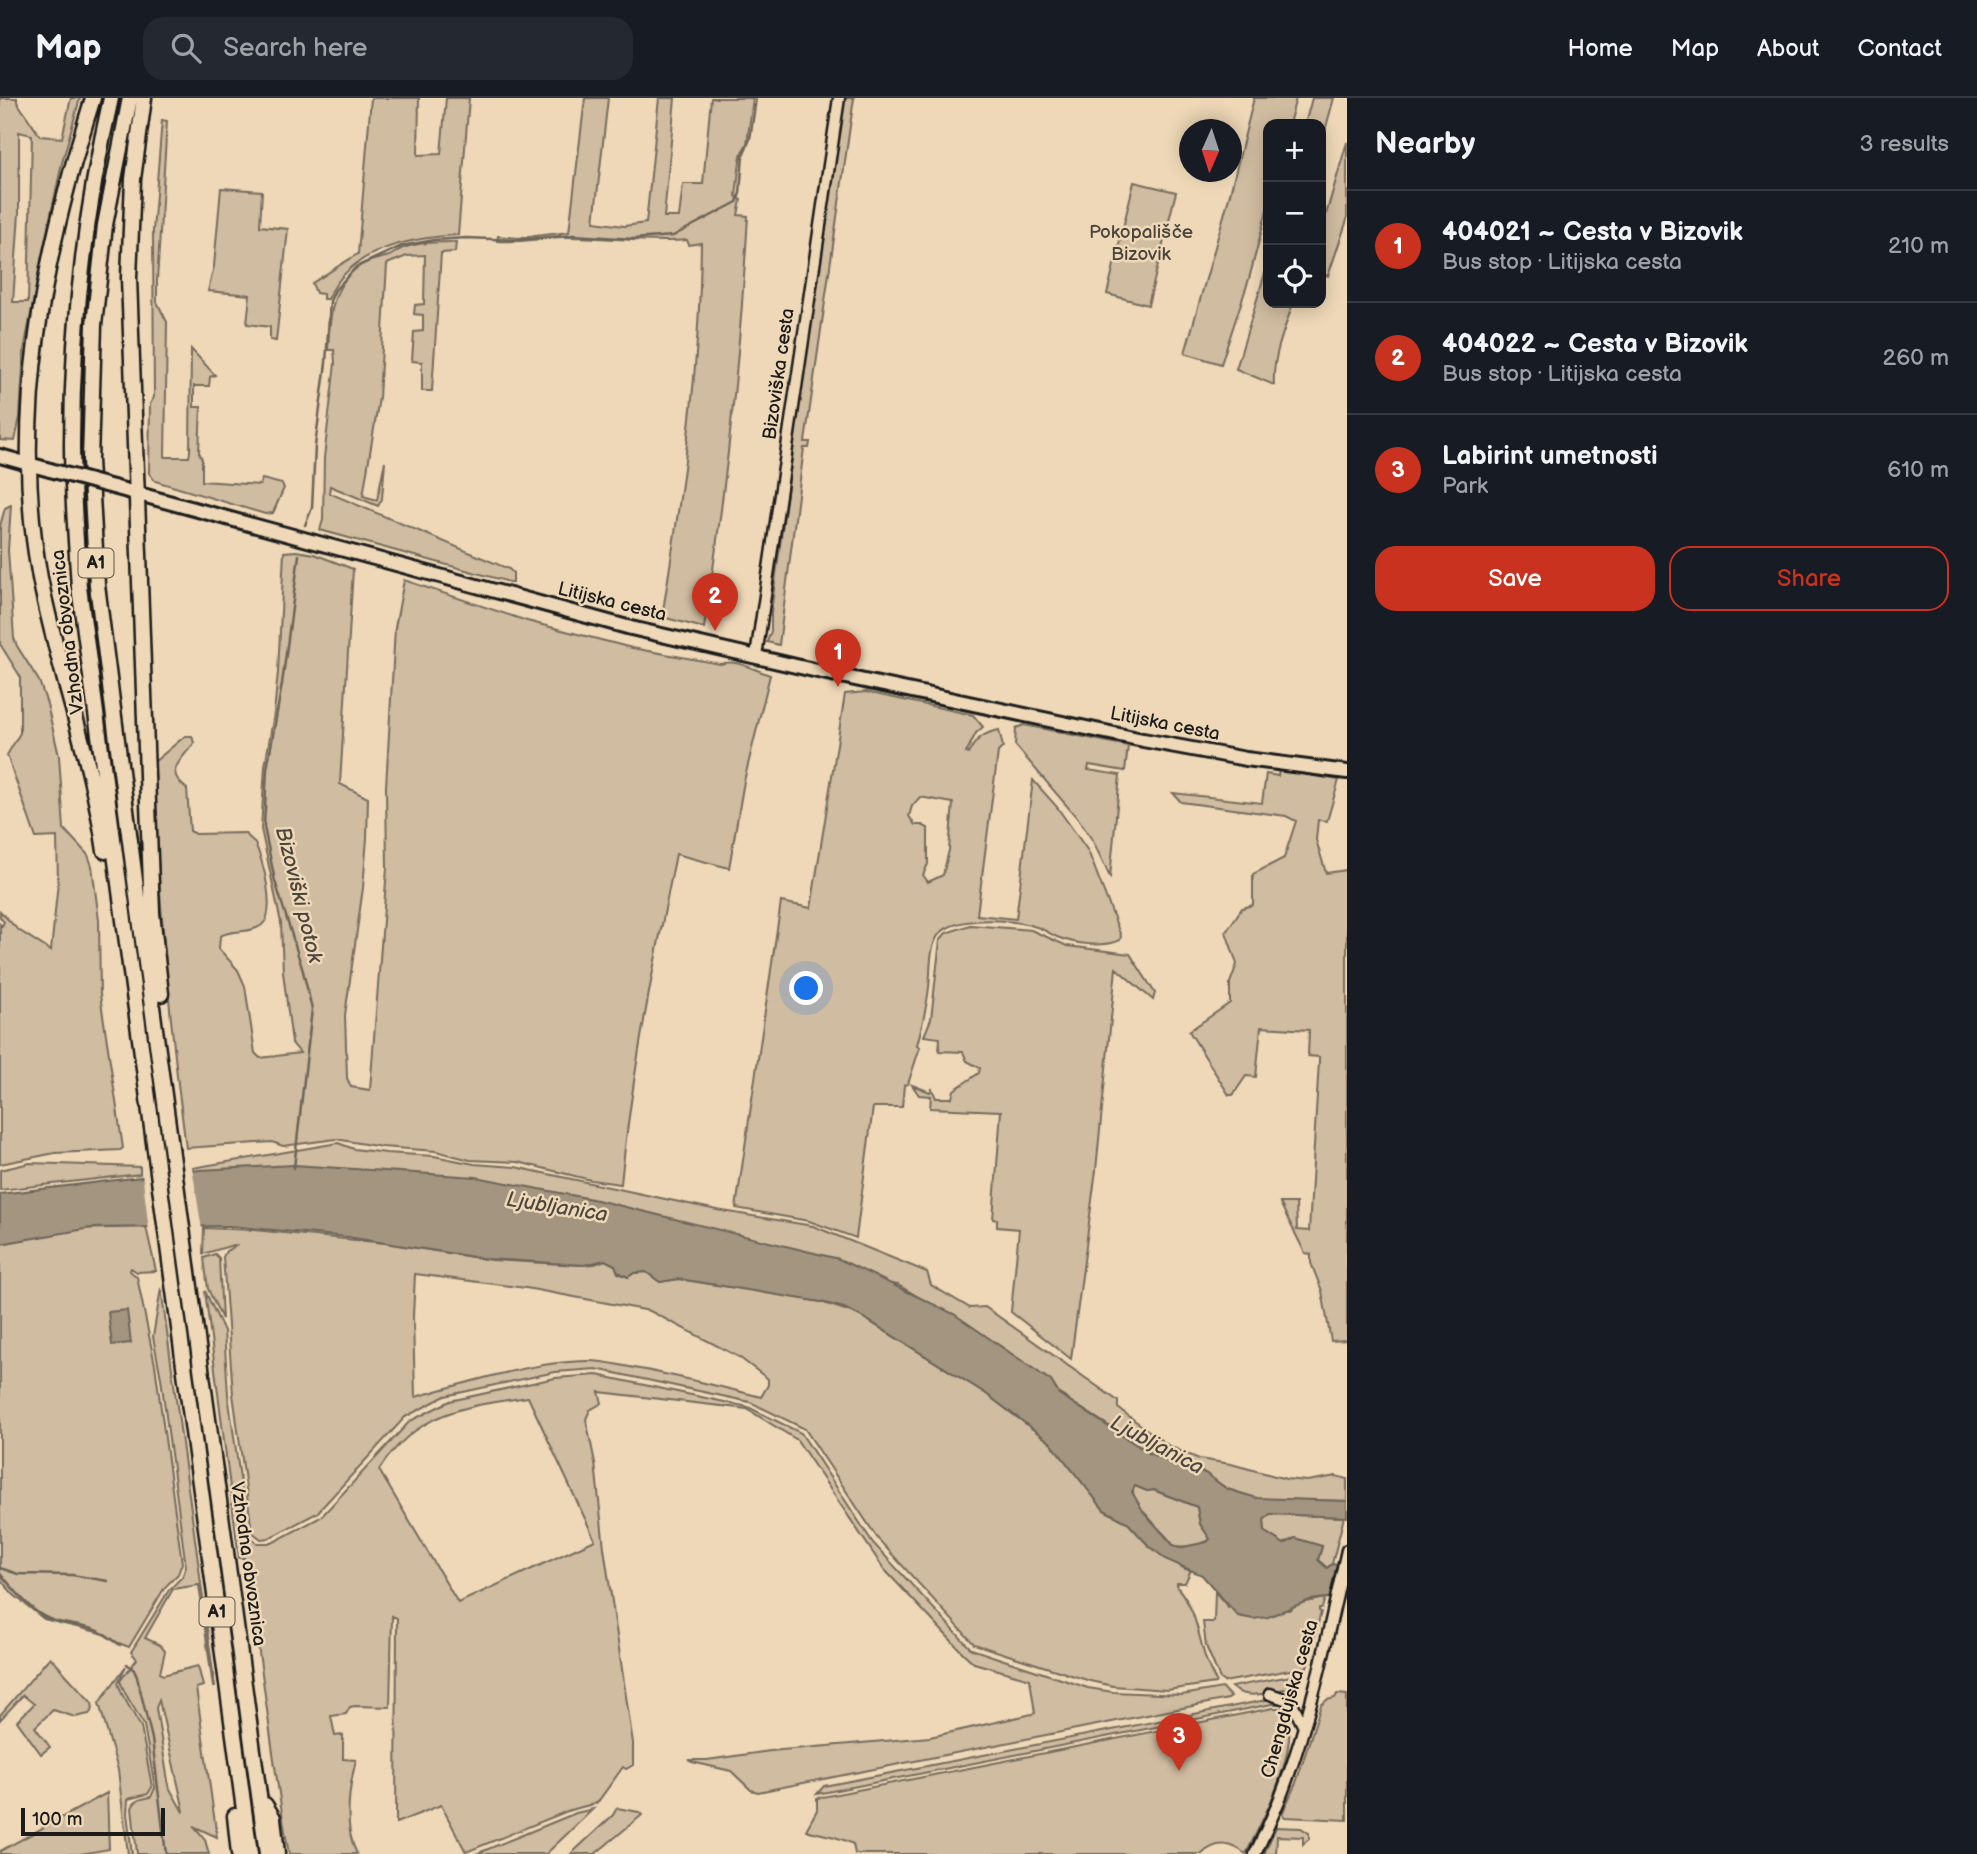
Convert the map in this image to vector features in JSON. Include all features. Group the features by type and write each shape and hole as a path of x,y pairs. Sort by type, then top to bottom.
{"highway":[{"path":"93,98 58,229 37,330 30,389 28,464 41,580 103,835 113,906 125,926"},
{"name":"Vzhodna obvoznica","path":"111,98 94,181 80,282 74,359 72,444 79,587 250,1854"},
{"name":"Vzhodna obvoznica","path":"130,98 113,175 98,275 91,376 90,472 97,585 267,1854"},
{"path":"144,98 133,178 130,265 133,422 152,899 161,998 157,1028"},
{"path":"239,1854 234,1801 240,1777"},
{"path":"260,1798 273,1818 277,1854"}],"main road":[{"name":"Litijska cesta","path":"0,456 631,628 862,681 1143,740 1246,759 1347,772"}],"street":[{"name":"Bizoviška cesta","path":"757,656 839,98"},
{"name":"Chengdujska cesta","path":"1255,1854 1279,1803 1304,1726 1347,1550"},
{"path":"1270,1695 1284,1697 1291,1702 1304,1726"}],"green space":[{"path":"0,98 17,98 40,136 62,138 71,98 80,98 62,163 41,260 24,350 20,417 15,441 0,440","holes":["19,132 32,135 28,302 13,302 19,213"]},
{"path":"371,98 419,98 418,155 441,154 446,98 469,98 458,235 420,239 382,249 350,268 328,299 323,299 323,294 316,293 312,283 358,254"},
{"path":"585,98 608,98 594,222 624,226 646,223 659,98 675,98 664,217 679,217 683,184 703,184 711,98 753,98 736,196 741,200 738,215 748,216 741,319 719,526 704,628 662,617 689,430 701,243 689,245 687,240 578,237 497,241 498,236 518,238 569,232"},
{"path":"844,98 854,98 805,442 810,442 809,448 804,448 779,645 767,642 771,631 771,612 819,255"},
{"path":"1254,98 1296,98 1290,119 1263,119 1263,225 1249,279 1221,364 1185,353 1233,182 1242,182 1242,146"},
{"path":"1312,98 1334,98 1326,127 1326,119 1306,119"},
{"path":"162,120 167,121 157,302 167,322 165,457 189,457 191,349 215,375 210,377 209,386 194,386 194,407 201,407 199,452 202,459 202,481 260,485 262,479 282,484 284,488 273,513 265,514 155,481 149,473 150,404 154,397 153,231"},
{"path":"1347,142 1347,220 1328,276 1326,215"},
{"name":"Pokopališče Bizovik","path":"1134,182 1176,192 1148,305 1107,294"},
{"path":"221,188 262,191 260,226 288,229 276,341 270,340 270,327 247,324 250,295 208,291 214,266"},
{"path":"436,242 456,242 455,252 441,253 432,391 422,391 422,362 412,361 414,332 423,331 423,315 414,314 415,305 424,304 425,255 407,256 387,264 379,398 363,496 377,500 385,461 382,499 378,506 330,486 329,493 509,569 513,573 513,583 320,530 323,520 324,458 335,363 334,350 328,350 331,313 338,291 352,272 363,264 389,256 403,248"},
{"path":"1263,280 1263,308 1291,308 1277,354 1274,385 1236,369"},
{"path":"11,505 8,550 14,638 39,681 47,704 59,756 64,829 88,855 92,866 99,920 100,995 123,1148 55,1153 0,1164 0,924 2,926 4,922 0,911 17,929 51,951 58,882 57,837 36,838 7,755 20,733 20,676 0,644 0,526 5,508"},
{"path":"284,552 314,554 353,569 340,784 368,798 363,888 345,1015 347,1078 351,1087 370,1090 387,868 386,787 395,628 404,580 527,621 632,648 720,664 732,662 770,675 744,781 729,868 676,854 637,1060 621,1184 591,1180 518,1162 470,1160 436,1151 382,1147 336,1139 283,1146 272,1142 186,1148 165,956 153,763 185,736 192,736 194,743 179,762 175,772 180,783 187,789 190,831 196,834 244,833 255,844 267,886 266,919 257,928 220,936 219,949 238,970 245,986 255,1053 260,1058 300,1053 292,1043 283,972 281,923 261,829 265,766 278,672"},
{"path":"866,692 973,715 983,727 976,733 966,753 968,754 980,738 999,730 1003,747 998,752 977,915 1016,919 1033,780 1057,807 1088,851 1121,936 1120,940 1106,944 1072,942 1033,926 995,920 966,922 943,931 932,950 927,1001 917,1045 920,1047 908,1084 904,1085 902,1107 873,1107 856,1238 809,1221 736,1208 781,902 811,908 845,694","holes":["920,797 953,803 949,850 943,875 928,882 923,875 928,864 928,828 915,825 909,816 912,806"]},
{"path":"1024,725 1128,746 1125,771 1089,765 1088,770 1120,775 1110,877 1093,841 1079,820 1015,745 1016,728"},
{"path":"1279,770 1339,780 1327,821 1318,820 1316,840 1326,873 1347,870 1347,1340 1331,1341 1322,1291 1311,1263 1311,1254 1305,1253 1280,1203 1296,1203 1297,1230 1309,1231 1319,1057 1308,1056 1309,1030 1261,1027 1256,1077 1246,1076 1233,1095 1229,1095 1189,1031 1230,1003 1230,983 1237,964 1226,932 1242,908 1253,905 1253,874 1284,858 1296,821 1286,816 1181,802 1173,793 1262,803 1266,774 1278,776"},
{"path":"970,925 1031,930 1067,946 1130,954 1155,993 1153,1000 1116,968 1096,1170 1071,1359 1011,1312 1019,1229 997,1227 997,1219 993,1219 1001,1111 930,1108 931,1096 919,1095 912,1085 930,1092 932,1089 936,1098 952,1098 954,1090 979,1073 980,1068 967,1061 963,1052 939,1051 940,1038 924,1036 931,1019 940,940 946,933"},
{"path":"338,1143 354,1149 515,1167 717,1210 813,1226 927,1272 931,1285 970,1308 985,1307 1118,1401 1118,1408 1169,1446 1199,1459 1231,1464 1286,1479 1307,1481 1336,1476 1347,1479 1347,1501 1257,1499 1227,1489 1205,1473 1191,1471 1161,1459 1059,1394 1050,1381 961,1322 898,1285 193,1172 192,1168"},
{"path":"30,1163 140,1167 140,1174 0,1190 0,1170"},
{"path":"146,1227 156,1271 137,1272 131,1268 130,1271 137,1277 155,1365 182,1563 178,1574 165,1587 129,1647 105,1634 44,1619 14,1595 0,1579 0,1244 75,1229"},
{"path":"204,1228 254,1230 385,1243 491,1260 580,1265 605,1260 615,1265 618,1273 628,1277 634,1273 646,1272 660,1282 679,1279 777,1294 821,1302 857,1314 985,1393 1050,1442 1104,1510 1127,1522 1149,1546 1185,1569 1191,1570 1185,1583 1177,1583 1177,1587 1191,1610 1205,1657 1216,1681 1167,1690 1113,1686 974,1644 878,1539 805,1429 750,1402 596,1369 555,1372 445,1396 405,1417 317,1513 269,1538 261,1539 252,1532 233,1394 223,1257 226,1251 236,1246 203,1254","holes":["415,1274 526,1288 650,1311 739,1357 768,1379 768,1385 761,1397 646,1370 588,1361 524,1369 415,1397"]},
{"path":"215,1254 219,1258 222,1319 208,1289 204,1258"},
{"path":"161,1288 215,1687 199,1585 173,1589 145,1638 160,1645 165,1651 160,1673 163,1675 198,1666 203,1686 196,1688 217,1837 193,1826 205,1840 209,1854 137,1854 132,1808 137,1801 151,1797 155,1788 144,1725 120,1681 137,1659 131,1652 186,1567 153,1337","holes":["159,1700 184,1811 168,1781 156,1708"]},
{"path":"205,1291 224,1331 228,1395 248,1534 257,1543 272,1543 321,1517 410,1421 450,1401 555,1378 597,1375 748,1407 801,1433 873,1543 971,1649 1088,1688 1113,1692 1182,1695 1222,1688 1231,1697 758,1792 751,1790 731,1771 692,1762 688,1760 930,1737 1032,1714 1035,1713 1030,1679 974,1663 963,1653 884,1569 797,1440 747,1409 599,1392 602,1403 590,1410 586,1419 595,1463 604,1548 633,1743 633,1765 626,1769 623,1767 597,1803 570,1810 466,1852 441,1805 396,1823 397,1618 392,1616 390,1707 355,1706 350,1707 346,1714 331,1716 335,1736 343,1735 343,1759 356,1760 351,1783 349,1820 357,1854 289,1854 244,1558 239,1558","holes":["528,1397 595,1540 458,1603 379,1470 409,1435 444,1415 483,1404"]},
{"path":"1135,1486 1197,1507 1200,1524 1211,1539 1192,1545 1173,1545 1137,1504"},
{"path":"1270,1514 1344,1517 1332,1564 1327,1568 1318,1560 1322,1547 1295,1538 1284,1544 1265,1532 1264,1520"},
{"path":"1215,1592 1228,1607 1289,1610 1297,1604 1325,1598 1322,1608 1319,1608 1321,1612 1307,1667 1224,1682 1220,1679 1206,1646 1203,1622 1214,1622"},
{"path":"50,1657 92,1703 93,1709 89,1714 75,1717 53,1710 35,1727 50,1747 41,1754 17,1721 34,1704 23,1695 0,1720 0,1715"},
{"path":"126,1666 118,1683 141,1727 152,1787 148,1794 128,1799 132,1854 128,1854 118,1770 99,1703"},
{"path":"1296,1675 1293,1687 1269,1693 1245,1694 1231,1687"},
{"path":"1337,1694 1347,1695 1347,1820 1285,1817 1282,1814 1296,1783 1321,1705 1335,1698"},
{"path":"1271,1699 1289,1704 1272,1704 817,1794 824,1786"},
{"path":"1283,1708 1288,1712 1288,1747 1278,1784 1246,1854 1235,1847 1219,1845 1202,1854 855,1854 853,1844 806,1830 817,1810 817,1798"},
{"path":"107,1793 109,1849 81,1854 0,1854 0,1851"},
{"path":"617,1808 642,1815 595,1854 571,1854 613,1815"},
{"path":"593,1809 546,1854 476,1854 576,1813"},
{"path":"1276,1827 1301,1828 1309,1833 1309,1839 1303,1844 1303,1837 1277,1836 1276,1854 1264,1854"}],"water":[{"name":"Ljubljanica","path":"294,1165 476,1177 597,1200 839,1259 954,1314 1051,1381 1059,1394 1149,1453 1191,1471 1205,1473 1227,1489 1257,1498 1347,1501 1347,1517 1270,1514 1264,1520 1265,1532 1284,1544 1295,1538 1322,1546 1318,1560 1327,1568 1332,1564 1347,1566 1347,1599 1310,1600 1268,1617 1253,1619 1238,1616 1202,1575 1167,1560 1149,1546 1127,1522 1104,1510 1050,1442 985,1393 844,1308 679,1279 660,1282 646,1272 634,1273 628,1277 605,1260 584,1265 487,1259 347,1237 229,1226 91,1228 0,1244 0,1194 200,1170","holes":["1135,1486 1147,1491 1154,1490 1197,1507 1200,1524 1210,1539 1179,1548 1173,1545 1143,1511 1132,1492"]},
{"path":"127,1310 131,1343 112,1345 108,1312"}],"pier":[{"path":"192,1167 202,1230 149,1231 142,1172"}],"waterway":[{"path":"305,525 312,508 315,446 326,363 330,301 335,290 356,267 402,246 434,240 516,240 574,235 633,239 673,236 737,202 743,155 750,139 756,98"},
{"name":"Bizoviški potok","path":"294,1168 312,1009 275,881 264,827 267,769 282,684 299,555"},
{"path":"0,1568 18,1574 72,1575 108,1581"},
{"path":"0,1574 28,1605 41,1615 54,1621 96,1630 120,1645"},
{"path":"127,1664 137,1677 152,1739 166,1854"}],"place":[{"name":"404022 ~ Cesta v Bizovik","path":"715,631"},
{"name":"404021 ~ Cesta v Bizovik","path":"838,687"},
{"name":"Labirint umetnosti","path":"1179,1771"}]}
